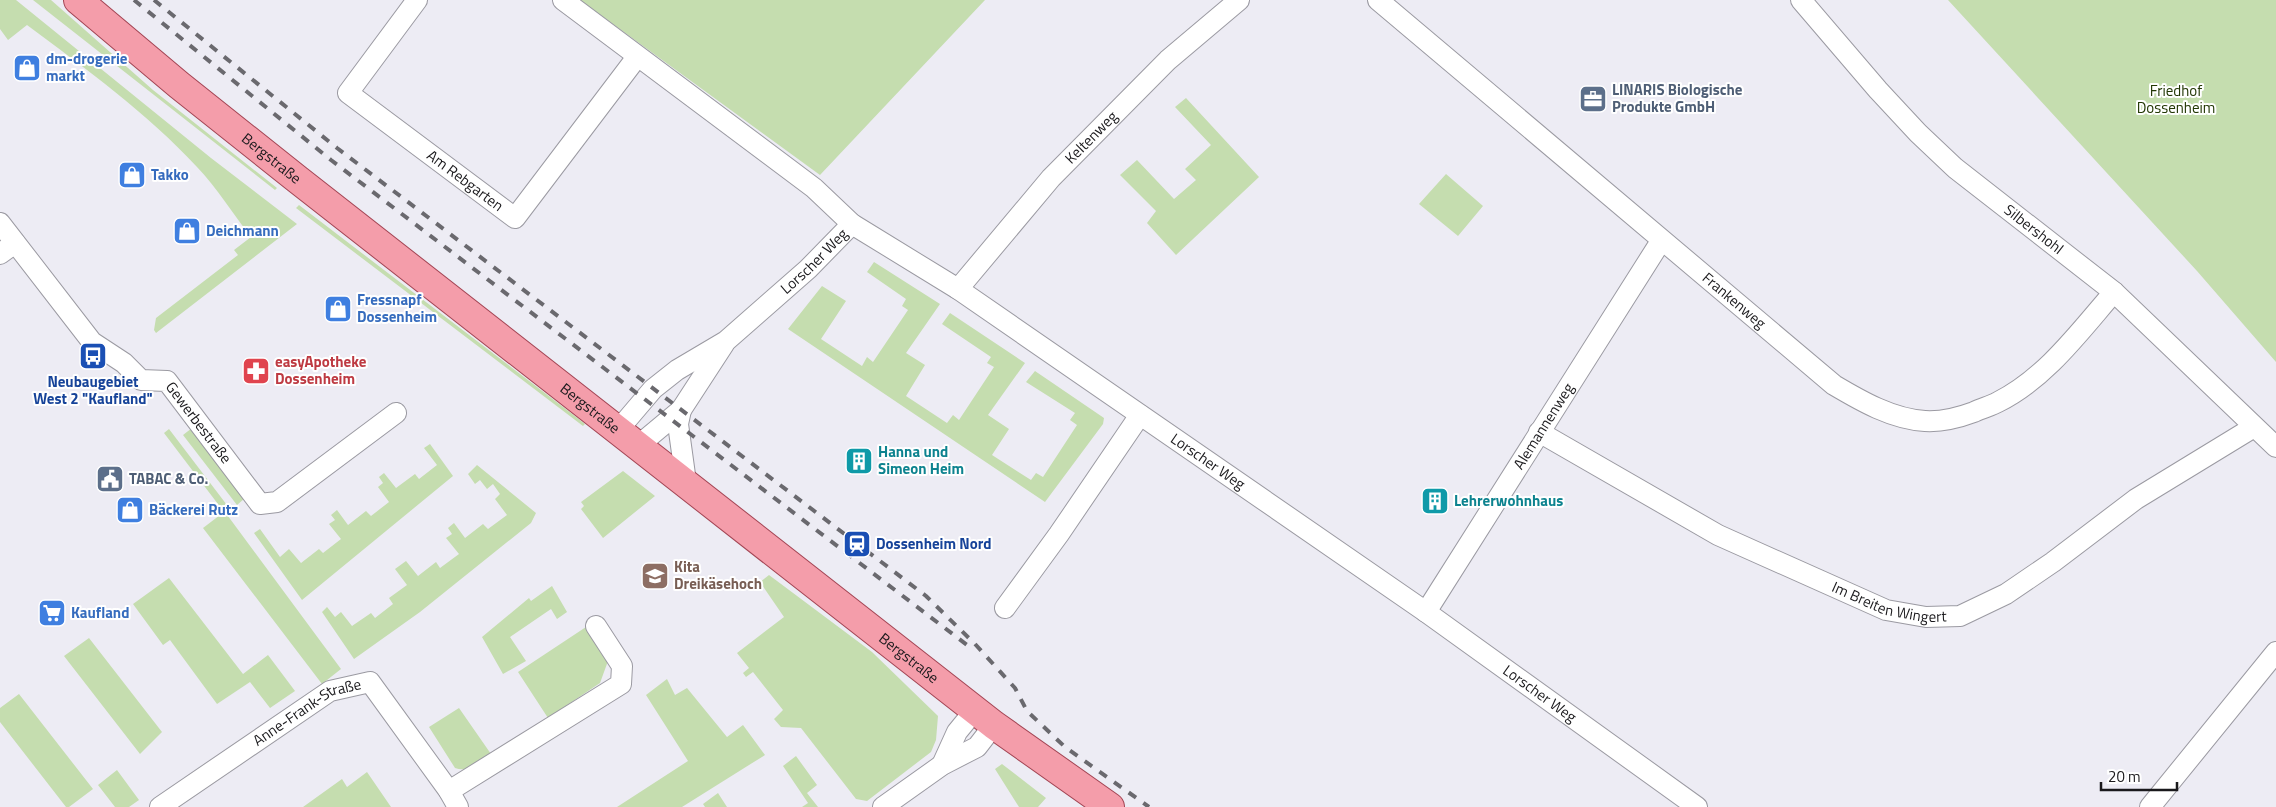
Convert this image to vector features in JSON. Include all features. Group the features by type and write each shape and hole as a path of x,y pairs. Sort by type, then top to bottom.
{"main road":[{"name":"Bergstraße","path":"78,0 297,179 985,717 1110,807"}],"street":[{"name":"Am Rebgarten","path":"417,0 348,93 515,218 636,56"},
{"path":"563,0 814,188 852,224"},
{"name":"Keltenweg","path":"958,289 1051,178 1168,60 1239,0"},
{"name":"Frankenweg","path":"1378,0 1834,385 1865,404 1900,416 1926,421 1954,419 1999,402 2023,386 2062,351 2114,292"},
{"name":"Silbershohl","path":"1801,0 1878,90 1918,133 1955,168 2114,292 2276,447"},
{"name":"Gewerbestraße","path":"0,223 8,248 92,342 124,363 141,380 167,381 260,504 277,502 396,413"},
{"name":"Lorscher Weg","path":"629,437 653,389 678,370 726,341 808,269 852,224 958,289 1426,612 1697,807"},
{"name":"Alemannenweg","path":"1426,612 1662,241"},
{"name":"Lorscher Weg","path":"629,437 681,410 726,341"},
{"path":"681,410 678,424 686,482"},
{"path":"1006,608 1140,415"},
{"name":"Im Breiten Wingert","path":"1540,432 1718,535 1886,610 1926,618 1960,616 2006,594 2053,562 2136,499 2254,427"},
{"name":"Anne-Frank-Straße","path":"160,807 330,691 370,682 454,799 621,684 622,666 596,626"},
{"path":"2150,807 2276,652"},
{"path":"883,807 942,765 957,732 985,717"}],"green space":[{"path":"0,0 16,0 211,158 297,224 156,333 154,330 156,318 238,255 234,250 251,237 197,167 158,128 115,92 27,25 8,40 0,29"},
{"path":"33,0 51,0 153,90 277,188 275,190"},
{"path":"580,0 985,0 820,175"},
{"name":"Friedhof Dossenheim","path":"1948,0 2276,0 2276,362 2197,271"},
{"path":"1186,98 1259,177 1176,255 1147,223 1156,211 1120,175 1137,160 1174,199 1196,180 1185,169 1211,145 1175,107"},
{"path":"1446,174 1483,206 1458,236 1419,204"},
{"path":"299,205 585,424 583,426 296,208"},
{"path":"874,262 940,304 906,353 925,365 906,396 947,423 953,415 959,420 994,367 987,363 991,357 942,324 950,313 1025,363 988,415 1009,429 992,455 1031,480 1036,473 1043,477 1077,425 1070,420 1075,413 1026,382 1035,371 1104,418 1103,424 1045,502 788,329 822,286 846,301 821,339 862,366 867,357 873,362 908,310 902,306 906,299 867,272"},
{"path":"192,428 244,499 237,505 183,435"},
{"path":"169,429 230,509 225,512 341,669 322,684 203,528 224,512 164,433"},
{"path":"430,444 453,476 302,600 254,533 260,529 280,557 289,549 301,563 319,549 323,553 341,539 329,524 335,520 331,515 337,510 348,525 366,511 371,516 389,502 378,487 383,483 379,477 384,473 396,488 415,474 419,479 437,465 424,448"},
{"path":"477,465 536,513 531,523 420,612 354,659 322,612 327,607 335,617 341,612 352,626 371,613 375,618 393,604 389,598 407,585 395,569 406,561 418,576 436,562 440,568 459,554 446,538 452,534 448,528 454,523 465,538 483,524 488,529 507,515 495,499 500,494 493,484 487,489 480,480 475,484 468,474"},
{"path":"623,471 655,496 603,538 581,509 584,506 581,502"},
{"path":"769,575 872,652 938,716 936,740 931,752 867,801 856,799 801,728 781,727 774,719 783,710 753,672 746,677 743,673 749,668 737,653 784,617 760,582"},
{"path":"169,578 243,674 268,655 295,691 270,708 250,682 217,704 170,640 163,645 133,604"},
{"path":"552,586 567,612 557,619 551,609 510,637 526,661 503,674 482,637 529,598 531,601"},
{"path":"586,627 608,661 600,683 548,718 518,672"},
{"path":"89,638 162,732 140,754 64,656"},
{"path":"667,679 675,695 687,688 727,737 743,725 765,755 682,807 617,807 688,761 646,695"},
{"path":"19,694 93,789 69,807 66,807 0,722 0,708"},
{"path":"459,708 491,754 474,766 465,769 455,768 429,727"},
{"path":"796,756 817,785 807,793 818,807 802,807 808,803 783,766"},
{"path":"1002,764 1046,798 1038,807 1019,807 995,769"},
{"path":"117,770 139,800 129,807 115,807 98,785"},
{"path":"367,772 391,807 303,807 342,779 347,787"},
{"path":"718,793 727,807 705,807 703,804"}],"railway":[{"path":"134,0 331,160 971,648"},
{"path":"154,0 337,148 926,596 975,644 1015,688 1027,711 1065,747 1149,807"}],"place":[{"name":"dm-drogerie markt","path":"27,68"},
{"name":"LINARIS Biologische Produkte GmbH","path":"1593,99"},
{"name":"Takko","path":"132,175"},
{"name":"Deichmann","path":"187,231"},
{"name":"Fressnapf Dossenheim","path":"338,309"},
{"name":"Neubaugebiet West 2 \"Kaufland\"","path":"93,356"},
{"name":"easyApotheke Dossenheim","path":"256,371"},
{"name":"Hanna und Simeon Heim","path":"859,461"},
{"name":"TABAC & Co.","path":"110,479"},
{"name":"Lehrerwohnhaus","path":"1435,501"},
{"name":"Bäckerei Rutz","path":"130,510"},
{"name":"Dossenheim Nord","path":"857,544"},
{"name":"Kita Dreikäsehoch","path":"655,576"},
{"name":"Kaufland","path":"52,613"}]}
